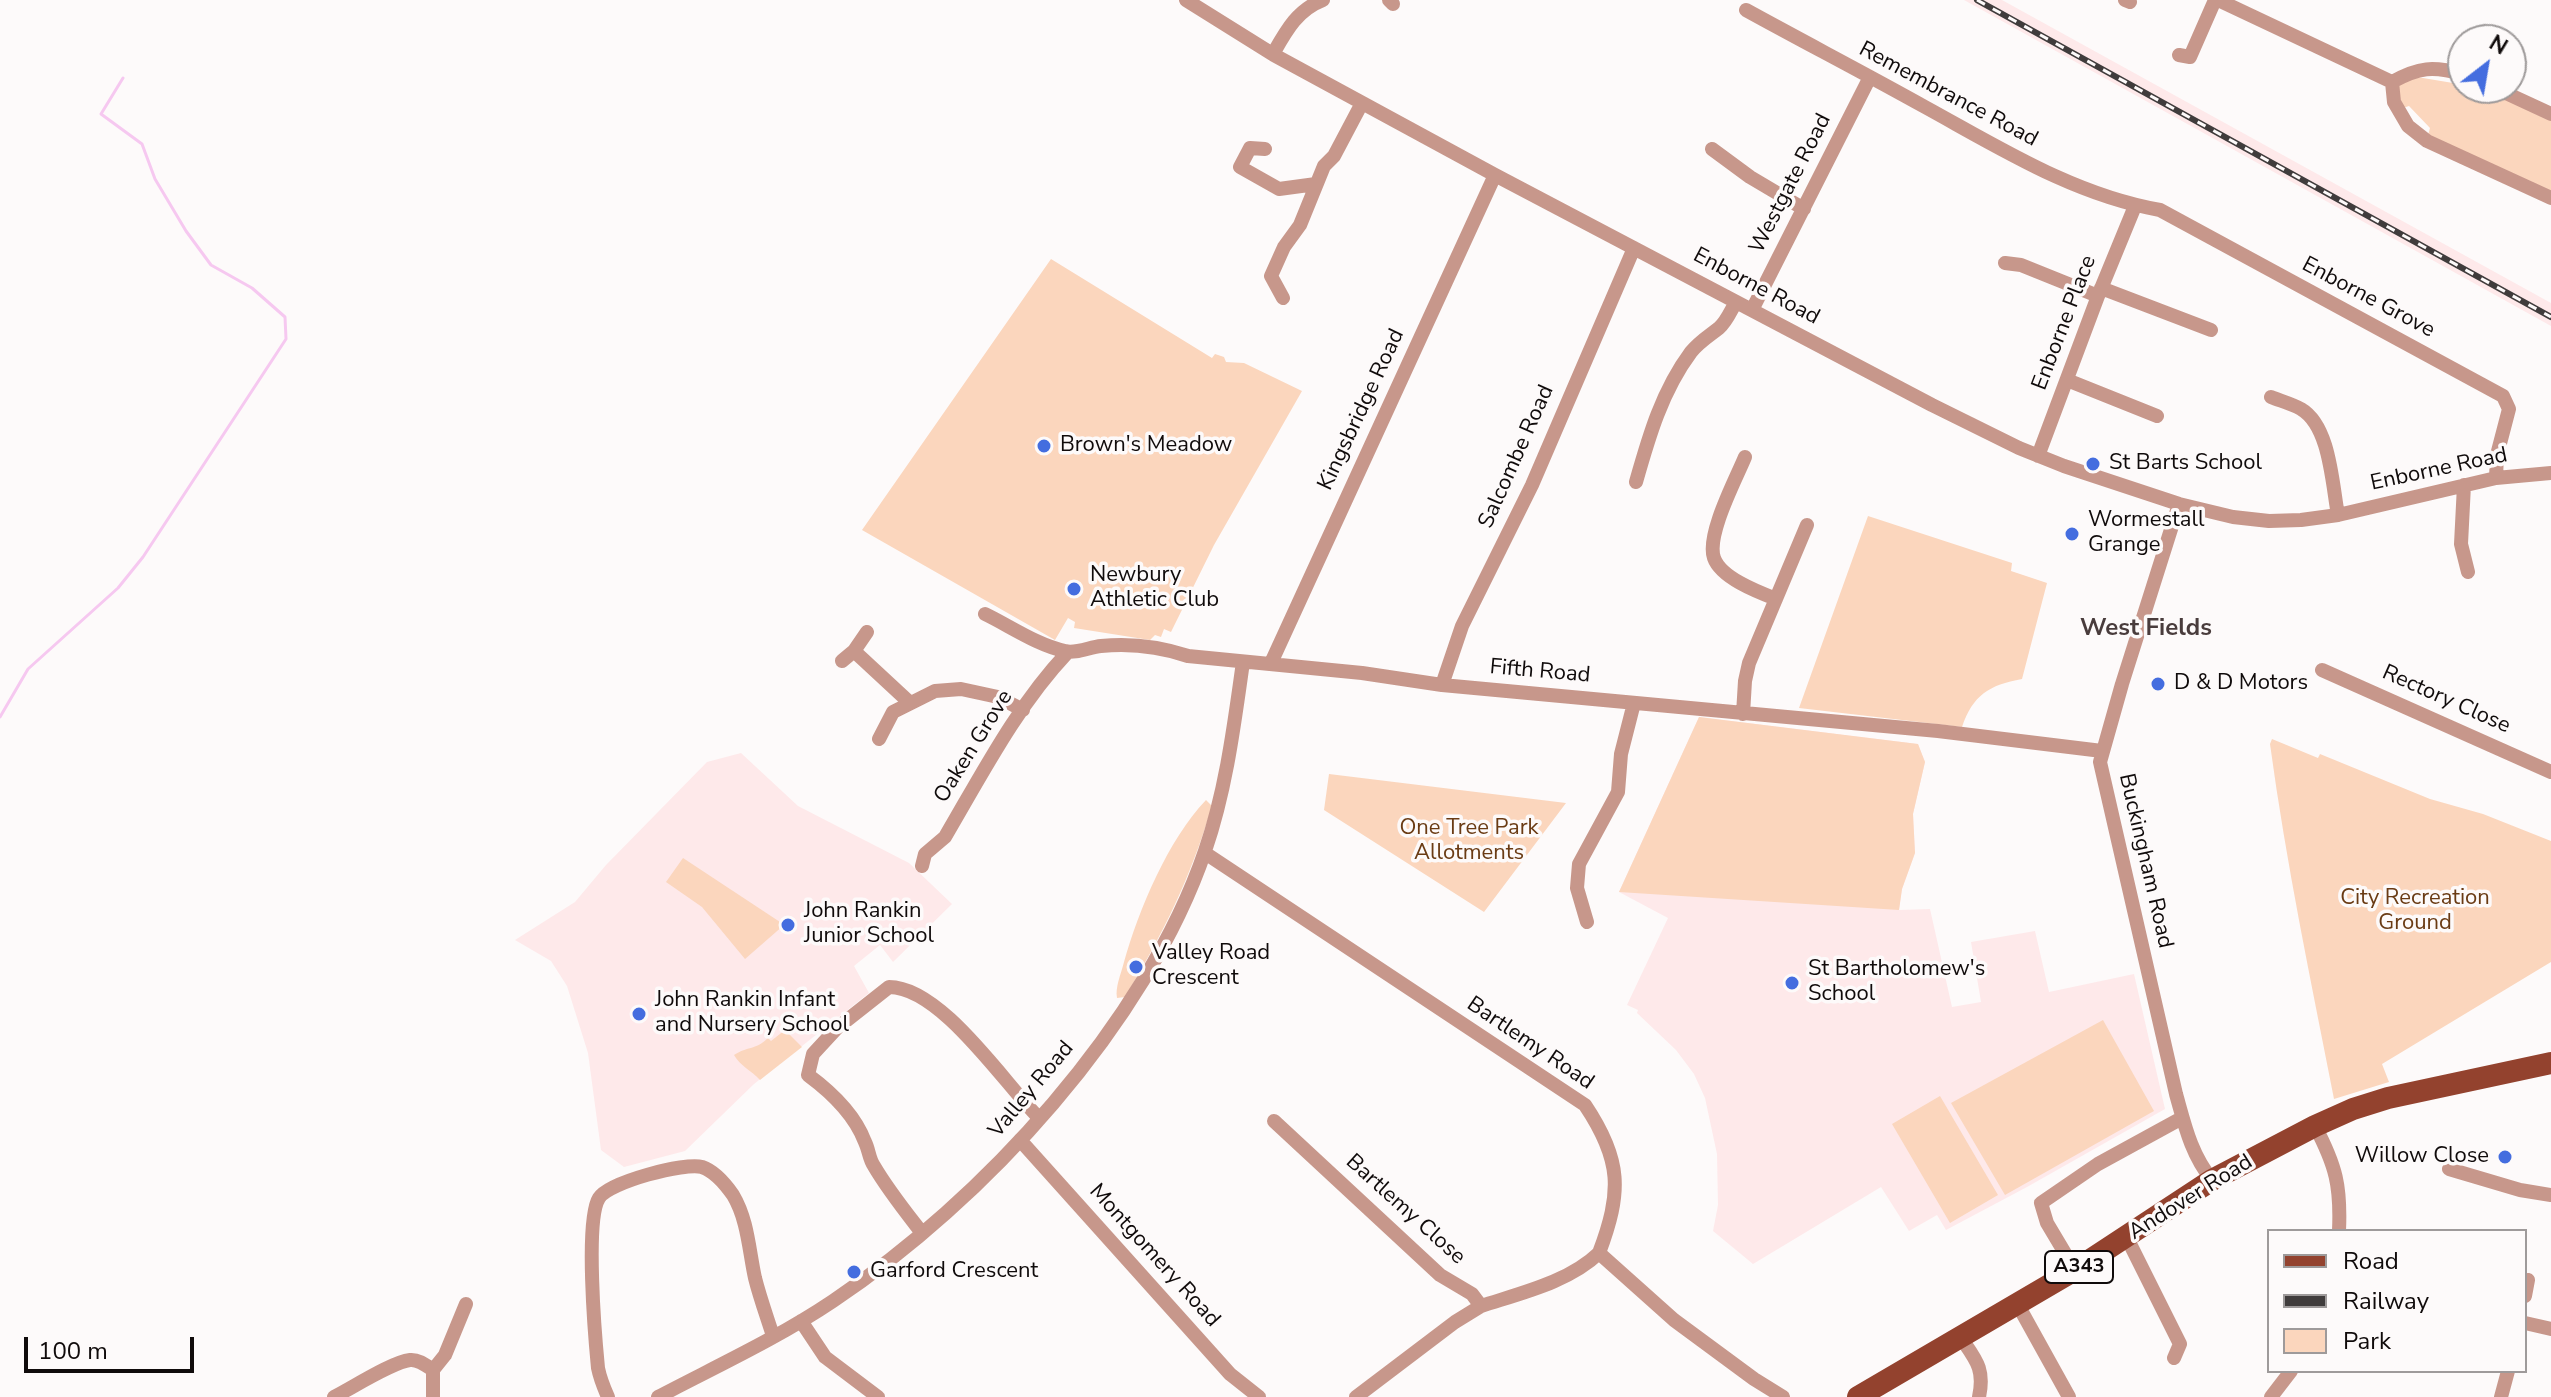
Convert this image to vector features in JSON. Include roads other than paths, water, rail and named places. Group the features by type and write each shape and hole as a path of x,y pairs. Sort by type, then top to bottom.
{"main road":[{"name":"Andover Road","path":"1858,1397 2018,1305 2127,1238 2212,1180 2315,1126 2388,1098 2551,1063"}],"street":[{"name":"Enborne Road","path":"1186,0 1273,54 1495,175 1932,405 2038,456 2179,504 2256,521 2338,515 2496,478 2551,473"},
{"path":"1273,54 1299,14 1311,4 1323,0"},
{"path":"2179,55 2190,57 2216,0 2392,82"},
{"name":"Remembrance Road","path":"1746,10 2021,160 2093,193 2135,206"},
{"path":"2392,82 2411,72 2432,68 2447,71"},
{"name":"Westgate Road","path":"1752,310 1870,77"},
{"path":"2392,82 2394,102 2408,126 2427,141 2551,198"},
{"path":"1283,298 1271,276 1284,247 1300,225 1324,166 1334,156 1362,103"},
{"path":"2527,103 2551,114"},
{"path":"1265,149 1250,148 1240,167 1279,189 1316,184"},
{"path":"1712,149 1750,177 1804,209"},
{"name":"Kingsbridge Road","path":"1271,663 1495,175"},
{"name":"Enborne Place","path":"2038,456 2099,292 2135,206"},
{"name":"Enborne Grove","path":"2135,206 2160,210 2503,396 2509,409 2497,455 2496,478"},
{"name":"Salcombe Road","path":"1442,685 1462,626 1532,485 1634,248"},
{"path":"2005,263 2021,265 2211,330"},
{"path":"1636,482 1653,421 1671,383 1691,352 1705,335 1720,327 1736,302"},
{"path":"2067,380 2157,416"},
{"path":"2271,397 2285,410 2301,409 2321,431 2338,515"},
{"path":"1745,457 1713,543 1714,559 1728,575 1752,590 1776,599"},
{"path":"2464,485 2461,544 2468,572"},
{"name":"Buckingham Road","path":"2179,504 2100,762 2182,1118 2198,1162 2212,1180"},
{"path":"1743,714 1749,663 1807,525"},
{"path":"985,614 1067,653"},
{"path":"867,632 848,656 909,702"},
{"name":"Fifth Road","path":"1067,653 1103,645 1144,646 1188,656 1271,663 1442,685 1938,731 2102,751"},
{"name":"Oaken Grove","path":"922,866 925,854 945,837 1023,710 1067,653"},
{"name":"Valley Road","path":"658,1397 680,1392 801,1321 855,1286 922,1233 1020,1140 1093,1052 1136,991 1180,914 1205,853 1228,769 1243,662"},
{"name":"Rectory Close","path":"2322,670 2551,772"},
{"path":"879,739 893,712 935,691 961,689 998,697 1023,710"},
{"path":"1587,922 1574,905 1579,864 1618,792 1621,754 1634,703"},
{"name":"Bartlemy Road","path":"1205,853 1585,1105 1604,1134 1617,1184 1610,1223 1599,1253"},
{"path":"922,1233 896,1201 871,1162 865,1140 846,1111 827,1089 808,1075 813,1054 837,1028 889,987 899,987 920,995 966,1035 1039,1118"},
{"path":"2075,1270 2047,1223 2041,1203 2098,1164 2182,1118"},
{"name":"Bartlemy Close","path":"1274,1121 1440,1275 1472,1294 1481,1306"},
{"path":"2315,1126 2337,1177 2339,1229"},
{"name":"Montgomery Road","path":"1020,1140 1230,1374 1259,1397"},
{"path":"608,1397 599,1371 591,1219 599,1197 610,1187 625,1181 685,1165 706,1168 714,1174 734,1196 748,1236 754,1276 773,1336"},
{"path":"2449,1169 2520,1190 2551,1195"},
{"path":"2127,1238 2183,1351"},
{"path":"1356,1397 1481,1306 1567,1275 1589,1263 1599,1253 1674,1320 1783,1397"},
{"path":"2527,1285 2528,1280"},
{"path":"433,1397 433,1370 445,1355 466,1304"},
{"path":"2018,1305 2069,1397"},
{"path":"801,1321 825,1357 878,1397"},
{"path":"2527,1323 2551,1329"},
{"path":"1961,1338 1979,1366 1983,1379 1979,1397"},
{"path":"334,1397 411,1360 433,1370"},
{"path":"2271,1397 2289,1373"},
{"path":"2501,1397 2507,1373"}],"waterway":[{"path":"0,717 28,669 118,588 143,557 286,339 285,317 252,288 211,265 155,179 142,144 101,114 123,78"}],"railway":[{"path":"1977,0 2551,317"}],"place":[{"name":"Brown's Meadow","path":"1044,446"},
{"name":"St Barts School","path":"2093,464"},
{"name":"Wormestall Grange","path":"2072,534"},
{"name":"Newbury Athletic Club","path":"1074,589"},
{"name":"D & D Motors","path":"2158,684"},
{"name":"John Rankin Junior School","path":"788,925"},
{"name":"Valley Road Crescent","path":"1136,967"},
{"name":"St Bartholomew's School","path":"1792,983"},
{"name":"John Rankin Infant and Nursery School","path":"639,1014"},
{"name":"Willow Close","path":"2505,1157"},
{"name":"Garford Crescent","path":"854,1272"}],"district":[{"name":"West Fields","path":"2146,629"}],"park label":[{"name":"One Tree Park Allotments","path":"1469,842"},
{"name":"City Recreation Ground","path":"2415,912"}]}
